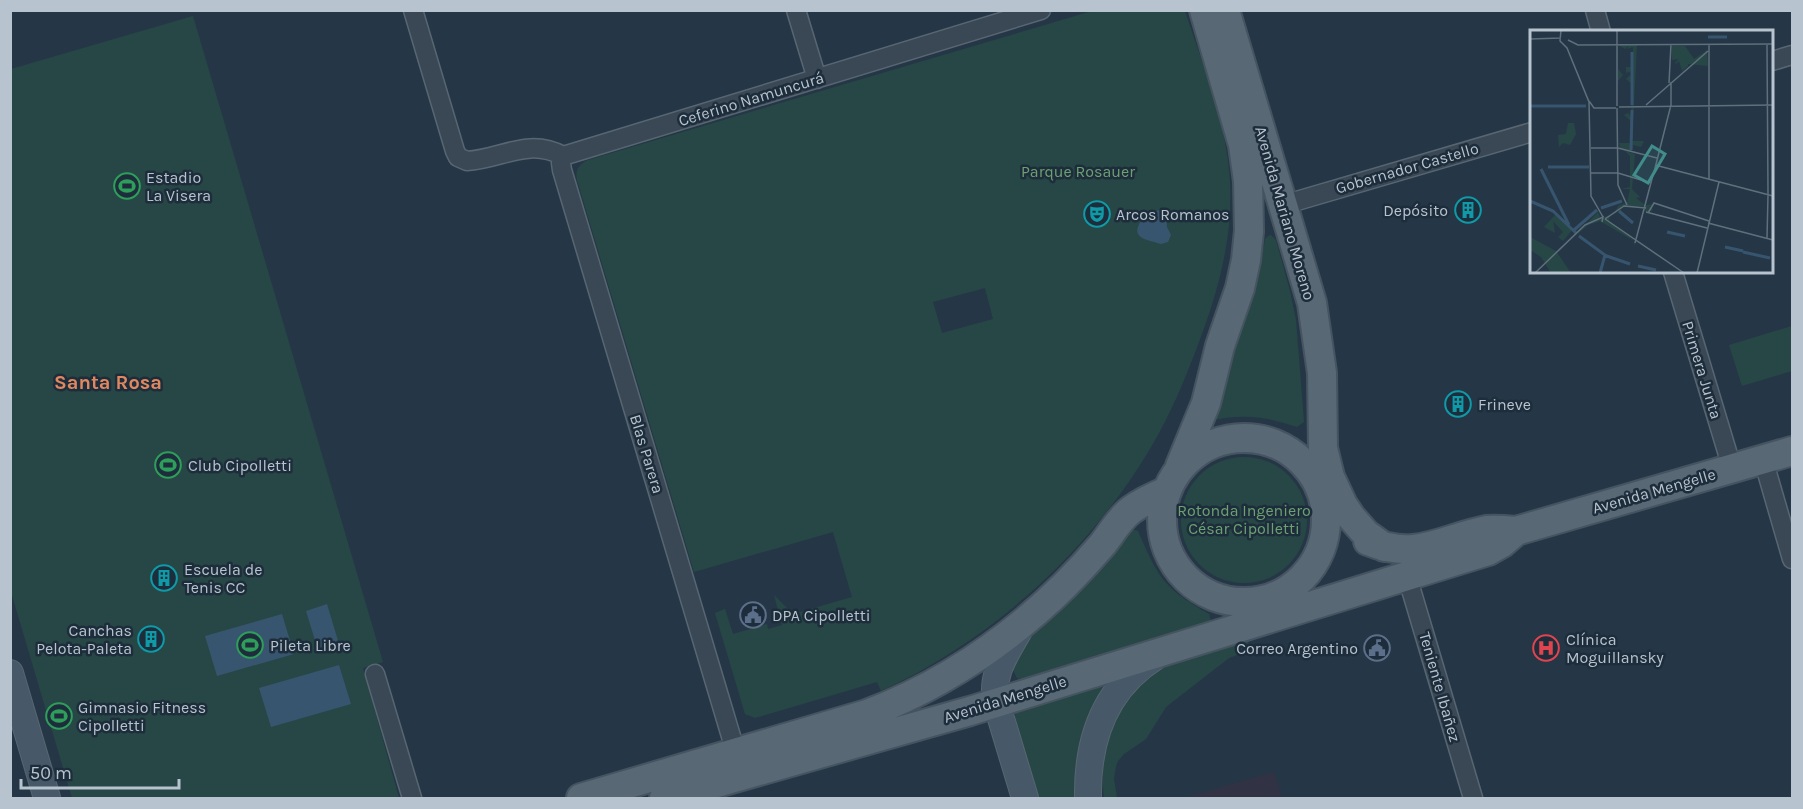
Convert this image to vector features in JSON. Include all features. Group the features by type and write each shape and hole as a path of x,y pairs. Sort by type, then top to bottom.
{"main road":[{"name":"Avenida Mariano Moreno","path":"1172,481 1206,403 1220,346 1240,288 1249,231 1248,181 1243,145 1204,10"},
{"name":"Avenida Mariano Moreno","path":"1225,10 1315,319 1323,380 1322,420 1326,462 1343,505 1359,526 1384,547"},
{"name":"Avenida Mariano Moreno","path":"1124,516 1166,452 1220,346"},
{"name":"Avenida Mariano Moreno","path":"1320,493 1316,453 1322,420"},
{"path":"581,798 867,714 930,686 993,645 1050,599 1077,573 1124,516 1172,481 1192,456 1210,445 1230,439 1251,438 1271,443 1290,452 1305,466 1320,493 1326,520 1320,552 1312,566 1295,584 1240,611 1202,639"},
{"name":"Avenida Mengelle","path":"1320,493 1340,522 1365,540 1384,547 1416,550 1487,530 1516,531 1792,451"},
{"path":"1172,481 1163,503 1162,530 1167,549 1176,567 1195,586 1206,593 1232,602 1266,599"},
{"name":"Avenida Mengelle","path":"664,798 996,702 1407,576 1493,549 1516,531"},
{"name":"Avenida Mengelle","path":"1266,599 1294,594 1344,595"},
{"path":"1024,620 997,673 994,688 996,702 1025,798"},
{"path":"1088,798 1092,745 1110,701 1137,669 1168,649"},
{"path":"10,673 47,798"}],"street":[{"path":"413,10 453,148 461,159 472,161 535,147 563,156"},
{"path":"796,10 817,79"},
{"name":"Ceferino Namuncurá","path":"563,156 1041,10"},
{"path":"1595,10 1600,30"},
{"path":"1773,61 1792,55"},
{"name":"Gobernador Castello","path":"1283,205 1530,133"},
{"name":"Blas Parera","path":"563,156 562,170 736,753"},
{"name":"Primera Junta","path":"1673,273 1732,468"},
{"path":"1763,459 1792,559"},
{"name":"Teniente Ibañez","path":"1407,576 1473,798"},
{"path":"375,674 412,798"}],"shaded area":[{"path":"1160,210 1166,214 1167,227 1171,235 1168,242 1161,244 1142,238 1137,232 1141,221"},
{"path":"327,604 339,644 318,650 306,611"},
{"name":"Pileta Libre","path":"282,614 294,654 217,676 205,636"},
{"path":"339,665 351,704 271,727 259,688"},
{"path":"1274,772 1282,798 1183,798"}],"green space":[{"name":"Parque Rosauer","path":"1092,11 1185,11 1213,95 1224,138 1230,182 1229,225 1222,268 1211,309 1170,413 1134,474 1106,513 1075,549 1040,584 1003,615 964,644 923,669 881,691 877,682 755,718 745,714 715,613 725,609 733,634 767,624 768,629 782,625 774,595 793,614 852,597 833,532 694,572 577,180 578,168 588,160","holes":["985,288 993,319 942,333 933,302"]},
{"name":"Club Cipolletti","path":"193,16 383,662 363,668 399,798 72,798 11,592 11,69"},
{"path":"1271,235 1276,240 1296,320 1304,422 1297,427 1275,420 1254,417 1211,420 1228,364 1251,303 1265,239"},
{"path":"1792,326 1792,371 1742,386 1729,345"},
{"name":"Rotonda Ingeniero César Cipolletti","path":"1244,457 1268,462 1288,476 1302,496 1307,520 1302,544 1288,564 1268,578 1244,583 1220,578 1200,564 1186,544 1181,520 1186,496 1200,476 1220,462"},
{"path":"1132,530 1138,531 1151,560 1164,580 1181,596 1209,614 1211,622 1021,679 1017,678 1012,668 1018,649 1073,597"},
{"path":"1247,638 1251,650 1229,658 1166,707 1146,739 1118,761 1114,779 1117,798 1104,798 1104,758 1109,738 1126,701 1139,686 1154,672 1180,658"},
{"path":"1105,683 1107,686 1078,798 1038,798 1016,722 1017,710"}],"place":[{"name":"Estadio La Visera","path":"127,186"},
{"name":"Depósito","path":"1468,210"},
{"name":"Arcos Romanos","path":"1097,214"},
{"name":"Frineve","path":"1458,404"},
{"name":"Club Cipolletti","path":"168,465"},
{"name":"Escuela de Tenis CC","path":"164,578"},
{"name":"DPA Cipolletti","path":"753,615"},
{"name":"Canchas Pelota-Paleta","path":"151,639"},
{"name":"Pileta Libre","path":"250,645"},
{"name":"Correo Argentino","path":"1377,648"},
{"name":"Clínica Moguillansky","path":"1546,648"},
{"name":"Gimnasio Fitness Cipolletti","path":"59,716"}],"district":[{"name":"Santa Rosa","path":"108,382"}]}
